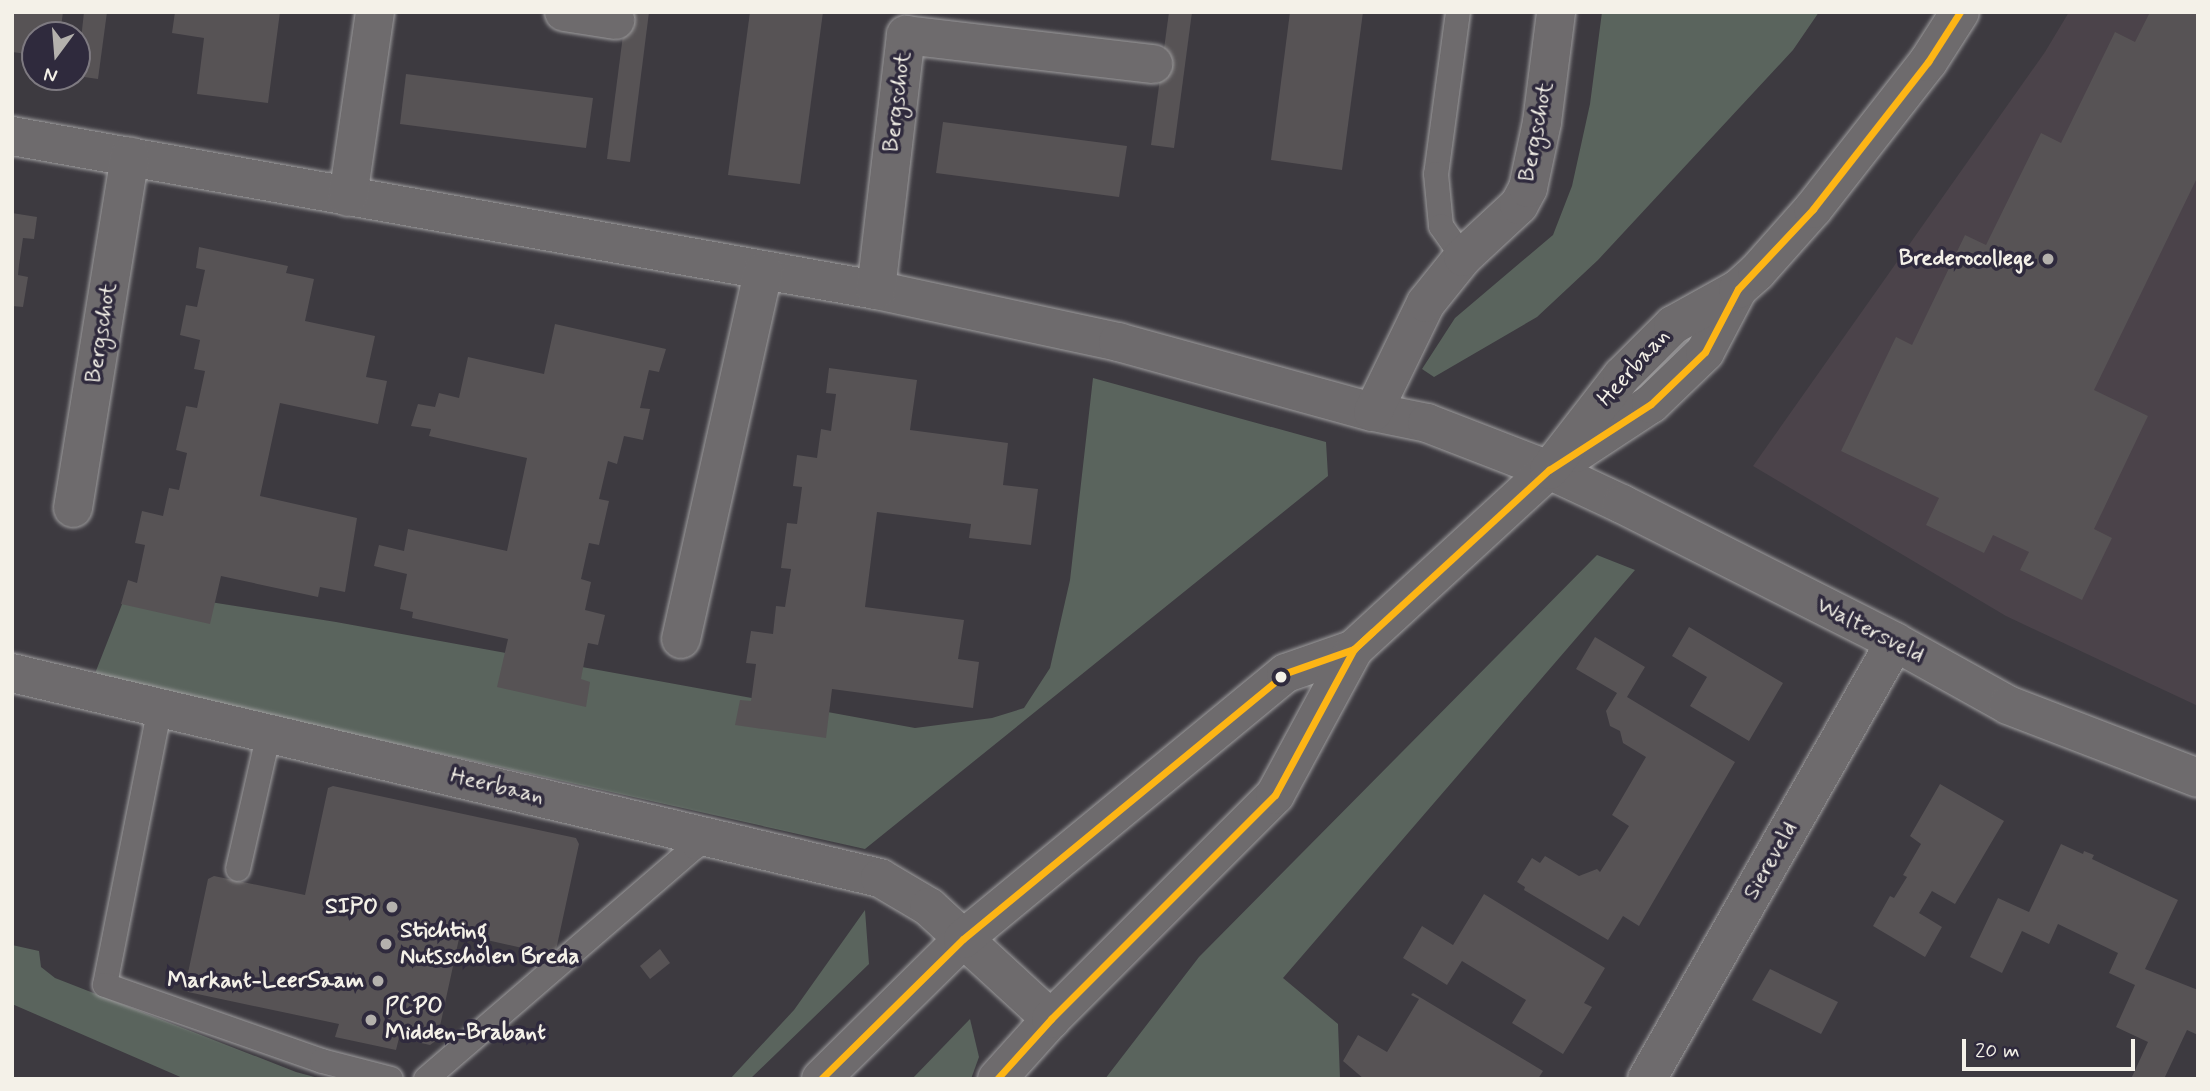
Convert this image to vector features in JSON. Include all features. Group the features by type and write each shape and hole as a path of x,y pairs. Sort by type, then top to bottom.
{"street":[{"path":"348,197 375,12"},
{"path":"564,12 615,20"},
{"name":"Bergschot","path":"1373,412 1426,303 1463,257 1518,205 1528,188 1540,133 1556,12"},
{"name":"Heerbaan","path":"997,1079 1051,1019 1275,795 1354,649 1549,470 1622,376 1673,325 1738,289 1813,209 1928,62 1960,12"},
{"name":"Bergschot","path":"876,290 907,24 1153,64"},
{"path":"12,136 876,290 1118,342 1373,412 1427,423 1549,470"},
{"name":"Bergschot","path":"73,508 130,157"},
{"path":"681,639 763,271"},
{"name":"Waltersveld","path":"1549,470 1895,642 2008,705 2198,778"},
{"name":"Siereveld","path":"1647,1079 1895,642"},
{"name":"Heerbaan","path":"821,1079 963,939 1286,673 1354,649"},
{"name":"Heerbaan","path":"12,673 880,878 929,907 1051,1019"}],"lane":[{"path":"1458,12 1436,174 1441,226 1463,257"},
{"path":"160,707 105,985 323,1060 391,1079"},
{"path":"238,869 269,733"},
{"path":"426,1079 695,847 699,835"}],"shaded area":[{"path":"1602,12 1819,12 1793,50 1598,260 1537,317 1434,377 1422,369 1455,318 1553,235 1572,186 1590,104"},
{"name":"Brederocollege","path":"2069,12 2198,12 2198,706 2006,616 1753,466 2045,52"},
{"path":"1093,378 1326,442 1328,476 865,849 94,676 128,589 336,622 915,728 992,718 1024,708 1050,668 1070,580"},
{"path":"1597,555 1635,570 1283,978 1338,1024 1340,1079 1105,1079 1199,957"},
{"path":"865,910 869,964 750,1079 730,1079 794,1010"},
{"path":"12,945 39,951 41,967 55,978 296,1072 322,1079 185,1079 12,1004"},
{"path":"970,1019 979,1057 971,1079 912,1079"}],"building":[{"path":"12,12 63,12 62,21 21,21 21,53 12,52"},
{"path":"84,12 107,12 98,79 91,78 91,21 83,21"},
{"path":"175,12 280,12 268,103 197,94 204,38 172,33"},
{"path":"626,12 649,12 630,162 607,159"},
{"path":"750,12 823,12 800,184 728,175"},
{"path":"1169,12 1192,12 1174,148 1151,145"},
{"path":"1290,12 1363,12 1342,170 1271,160"},
{"path":"2150,12 2198,12 2198,176 2094,390 2148,416 2094,529 2112,538 2082,600 2020,570 2029,552 1993,535 1984,553 1926,525 1939,498 1841,451 1896,337 1912,345 1965,235 1986,245 2041,133 2061,143 2115,32 2135,42"},
{"path":"406,74 593,98 586,148 400,124"},
{"path":"943,122 1127,146 1119,197 936,173"},
{"path":"12,213 37,217 34,239 23,238 18,275 28,277 23,307 12,306"},
{"path":"199,247 288,266 286,273 314,279 305,321 375,336 366,377 387,381 378,424 280,403 260,496 357,518 345,592 320,587 318,597 221,576 210,624 121,604 128,580 137,583 145,545 135,543 142,511 163,516 169,488 179,490 187,453 176,450 186,406 197,408 205,371 194,369 200,340 180,335 186,305 197,307 205,270 196,268"},
{"path":"555,324 666,349 659,372 649,370 640,408 650,409 643,440 624,436 617,464 608,461 599,499 609,501 599,545 589,543 581,579 591,582 585,610 605,615 598,645 588,643 586,652 581,679 590,682 586,707 497,687 508,639 412,618 413,612 400,609 407,574 374,566 379,545 404,551 408,529 507,551 527,458 429,436 431,429 411,426 418,404 435,407 439,393 459,398 468,357 544,374"},
{"path":"829,368 917,380 910,430 1008,443 1003,485 1038,489 1031,545 969,538 971,524 877,512 865,607 964,620 958,659 979,662 973,708 832,689 826,738 735,725 740,700 751,701 756,664 746,663 751,631 773,634 776,606 785,607 791,569 781,568 787,523 797,524 802,487 793,486 797,455 817,458 821,429 831,431 836,394 826,393"},
{"path":"1689,627 1783,683 1749,741 1690,706 1707,677 1672,656"},
{"path":"1595,637 1645,667 1627,697 1735,762 1639,926 1623,916 1608,940 1524,890 1525,887 1517,882 1532,858 1540,863 1545,856 1579,876 1597,869 1600,872 1629,826 1612,815 1646,757 1623,743 1620,731 1610,726 1606,711 1617,693 1576,669"},
{"path":"1940,784 2004,821 1955,904 1932,891 1919,913 1942,927 1925,957 1873,926 1890,896 1894,898 1907,877 1903,875 1921,844 1910,836"},
{"path":"333,786 576,838 579,844 556,950 549,954 460,934 437,1040 430,1045 399,1038 396,1050 335,1037 339,1024 188,992 185,987 208,879 214,876 305,895 328,788"},
{"path":"2061,844 2083,854 2084,851 2094,855 2092,859 2178,900 2145,969 2198,990 2198,1035 2187,1030 2164,1079 2131,1079 2148,1042 2116,1027 2135,985 2109,973 2118,953 2058,924 2049,944 2022,931 2002,973 1970,957 1998,898 2029,912"},
{"path":"1484,894 1605,968 1584,1003 1592,1007 1563,1054 1512,1023 1526,1000 1462,961 1447,985 1403,958 1422,926 1453,945"},
{"path":"660,949 670,963 650,979 640,966"},
{"path":"1770,969 1838,1002 1821,1034 1752,1000"},
{"path":"1413,993 1543,1071 1538,1079 1364,1079 1343,1061 1358,1035 1387,1052 1419,999 1411,995"}],"transit line":[{"path":"821,1079 963,939 1286,673 1354,649 1549,470 1651,404 1705,352 1738,289 1813,209 1928,62 1960,12"},
{"path":"997,1079 1051,1019 1275,795 1354,649 1372,632"}],"place":[{"name":"Brederocollege","path":"2048,259"},
{"name":"SIPO","path":"392,907"},
{"name":"Stichting Nutsscholen Breda","path":"386,944"},
{"name":"Markant-LeerSaam","path":"378,981"},
{"name":"PCPO Midden-Brabant","path":"371,1020"}]}
